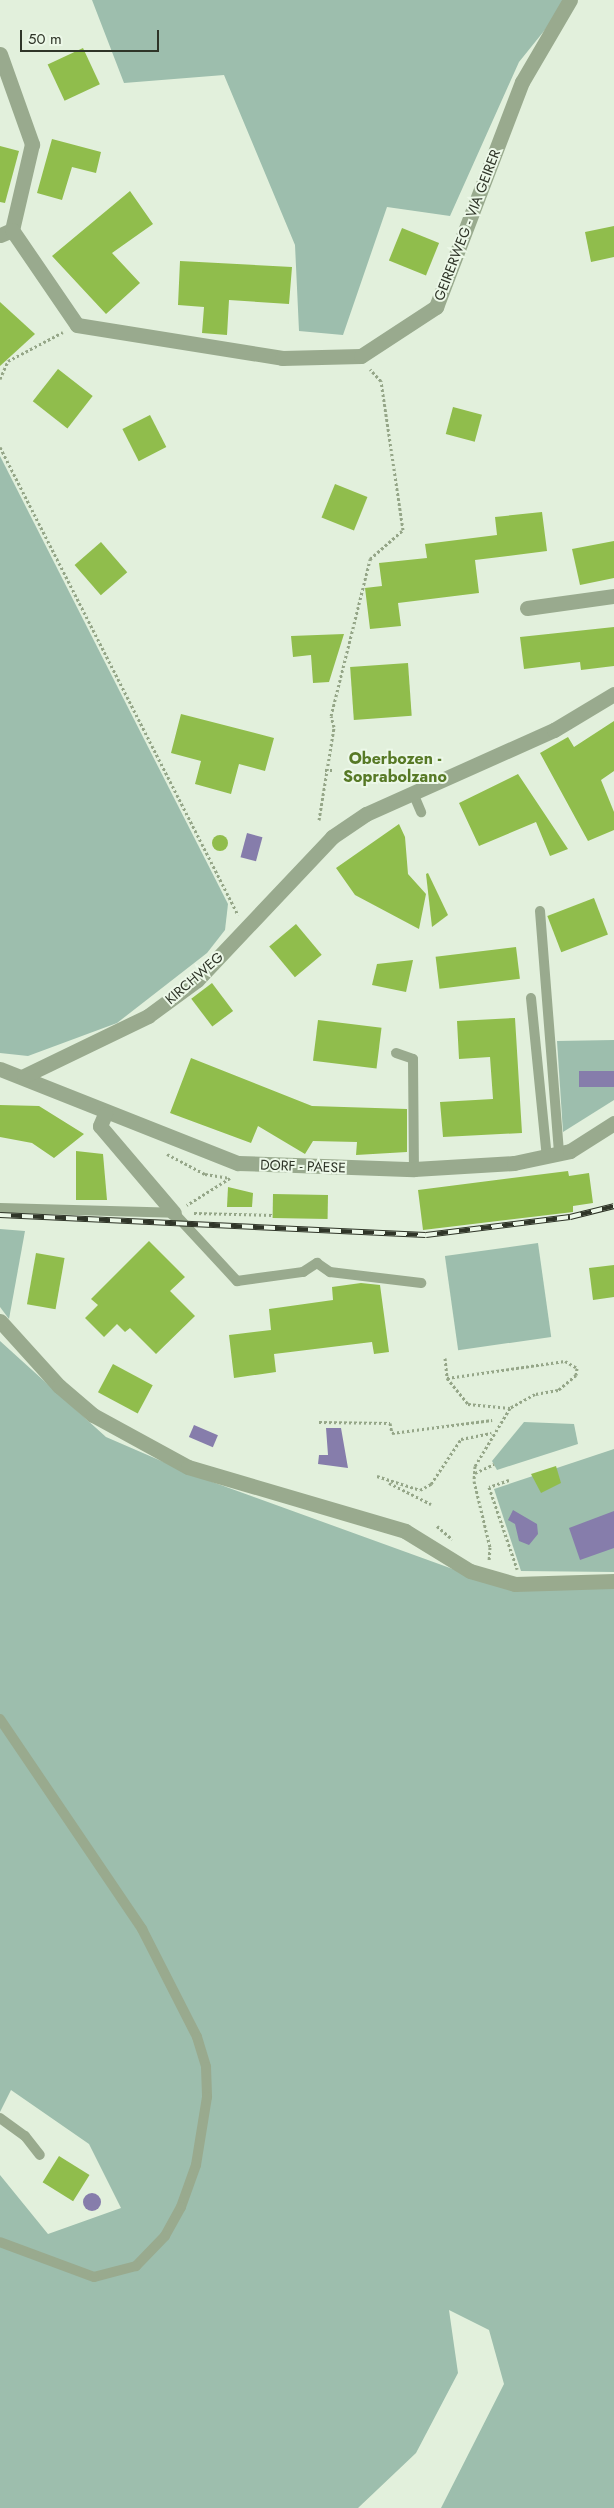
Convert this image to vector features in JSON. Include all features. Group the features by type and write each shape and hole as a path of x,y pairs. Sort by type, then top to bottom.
{"street":[{"name":"GEIRERWEG - VIA GEIRER","path":"361,356 436,307 522,82 570,0"},
{"path":"0,54 32,144 6,232 77,325 282,358 361,356"},
{"path":"527,608 614,596"},
{"name":"KIRCHWEG","path":"24,1076 148,1016 197,980 246,931 332,837 366,814 554,730 614,694"},
{"name":"DORF - PAESE","path":"0,1069 24,1076 105,1114 238,1163 414,1169 553,1156 614,1123"},
{"path":"105,1114 100,1126 174,1213"},
{"path":"0,1321 59,1386 124,1435 188,1467 405,1531 470,1571 522,1584 614,1582"}],"lane":[{"path":"413,793 421,812"},
{"path":"540,911 553,1156"},
{"path":"531,998 553,1156"},
{"path":"396,1053 413,1059 414,1169"},
{"path":"0,1208 174,1213 237,1281 303,1272 318,1263 330,1272 421,1282"},
{"path":"0,1718 142,1928 197,2037 206,2067 207,2096 196,2165 181,2207 165,2236 136,2266 94,2277 0,2242"},
{"path":"0,2118 25,2136 40,2155"}],"path":[{"path":"0,380 8,362 77,325"},
{"path":"319,820 331,716 370,559 403,530 381,381 361,356"},
{"path":"0,446 246,931"},
{"path":"325,770 334,770"},
{"path":"160,1150 205,1174 230,1178 174,1213"},
{"path":"174,1213 273,1215"},
{"path":"445,1358 448,1378 468,1404 510,1408"},
{"path":"448,1378 564,1361 577,1368 573,1379 558,1390 535,1394 510,1408 492,1433 475,1473 490,1547 489,1560 485,1560"},
{"path":"319,1422 390,1423 392,1433 492,1420"},
{"path":"377,1476 420,1490 431,1484 461,1439 492,1433"},
{"path":"475,1473 494,1464"},
{"path":"509,1480 489,1487 522,1584"},
{"path":"389,1483 431,1504"},
{"path":"438,1526 459,1544"}],"green space":[{"path":"92,0 569,0 519,62 450,216 387,207 343,335 299,331 295,245 224,75 124,83"},
{"path":"0,456 228,904 225,930 207,953 117,1023 28,1056 0,1053"},
{"path":"614,1040 614,1100 563,1132 557,1041"},
{"path":"0,1229 25,1231 9,1319 0,1307"},
{"path":"538,1243 551,1337 458,1350 445,1256"},
{"path":"0,1341 106,1437 196,1476 508,1589 614,1585 614,2508 441,2508 504,2384 489,2330 449,2310 458,2373 416,2453 358,2508 0,2508 0,2175 48,2234 121,2208 89,2144 11,2090 0,2112"},
{"path":"524,1422 574,1424 578,1444 497,1470 492,1461"},
{"path":"614,1449 614,1572 521,1571 494,1489"}],"shaded area":[{"path":"247,833 262,837 256,861 241,857"},
{"path":"579,1071 614,1071 614,1087 579,1087"},
{"path":"194,1425 218,1435 213,1447 189,1437"},
{"path":"326,1428 341,1428 348,1468 318,1464 319,1455 328,1455"},
{"path":"513,1510 537,1524 538,1534 529,1545 519,1541 515,1524 508,1520"},
{"path":"614,1511 614,1548 580,1560 569,1528"},
{"path":"88,2193 96,2193 101,2198 99,2209 88,2211 83,2206 83,2198"}],"building":[{"path":"83,48 100,84 65,101 48,64"},
{"path":"52,139 101,152 96,173 72,167 62,200 37,193"},
{"path":"0,146 19,151 5,203 0,202"},
{"path":"130,191 153,224 112,253 140,283 106,314 52,256"},
{"path":"614,226 614,257 591,262 585,232"},
{"path":"402,228 439,243 426,275 389,260"},
{"path":"180,261 292,267 289,304 229,300 227,335 202,333 204,307 178,305"},
{"path":"0,302 35,334 0,366"},
{"path":"58,369 93,396 67,428 33,401"},
{"path":"453,407 482,415 475,442 446,434"},
{"path":"150,415 166,447 139,461 122,429"},
{"path":"335,484 367,497 354,530 322,517"},
{"path":"542,512 547,551 475,560 479,593 398,603 401,626 370,629 365,588 382,586 379,563 427,558 425,544 497,535 495,517"},
{"path":"614,541 614,578 580,585 572,549"},
{"path":"101,542 127,572 101,595 75,565"},
{"path":"614,627 614,666 581,670 580,662 524,669 520,637"},
{"path":"344,634 329,682 313,683 311,655 293,657 291,636"},
{"path":"408,663 412,716 354,720 350,667"},
{"path":"181,714 274,738 265,771 239,764 231,794 195,784 201,761 171,753"},
{"path":"614,721 614,771 601,780 614,812 614,830 588,841 540,753 568,737 574,747"},
{"path":"518,774 568,849 550,856 536,822 479,846 459,803"},
{"path":"399,824 405,837 408,874 426,894 419,929 355,895 336,868"},
{"path":"220,835 226,837 228,843 226,849 220,851 214,849 212,843 214,837"},
{"path":"428,873 448,915 432,927 426,874"},
{"path":"594,898 608,934 561,952 547,916"},
{"path":"296,924 322,955 295,977 269,946"},
{"path":"516,947 520,979 440,989 436,957"},
{"path":"413,960 406,992 372,985 377,964"},
{"path":"212,983 233,1011 212,1027 191,999"},
{"path":"515,1018 522,1133 443,1137 440,1102 493,1099 490,1057 459,1059 457,1021"},
{"path":"318,1020 382,1028 377,1068 313,1061"},
{"path":"191,1058 312,1106 407,1109 407,1152 356,1155 357,1142 313,1141 305,1154 258,1126 251,1143 170,1113"},
{"path":"0,1105 39,1106 84,1134 54,1158 32,1143 0,1137"},
{"path":"76,1151 103,1154 107,1200 76,1200"},
{"path":"568,1171 569,1176 589,1173 593,1203 573,1206 573,1212 423,1230 418,1190"},
{"path":"228,1187 253,1193 252,1207 227,1207"},
{"path":"273,1194 328,1195 328,1219 273,1218"},
{"path":"149,1241 185,1277 170,1291 195,1316 156,1354 130,1328 125,1332 117,1324 104,1337 85,1318 98,1305 91,1299"},
{"path":"36,1253 65,1258 56,1309 27,1304"},
{"path":"614,1265 614,1297 593,1300 589,1268"},
{"path":"361,1283 380,1285 389,1352 374,1354 372,1342 274,1354 276,1372 234,1378 229,1335 271,1330 269,1309 333,1300 332,1287"},
{"path":"113,1364 153,1385 138,1413 98,1392"},
{"path":"556,1466 561,1483 541,1493 531,1474"},
{"path":"59,2156 90,2175 73,2201 43,2182"}],"railway":[{"path":"0,1215 426,1235 570,1217 614,1206"}],"district":[{"name":"Oberbozen - Soprabolzano","path":"395,768"}]}
